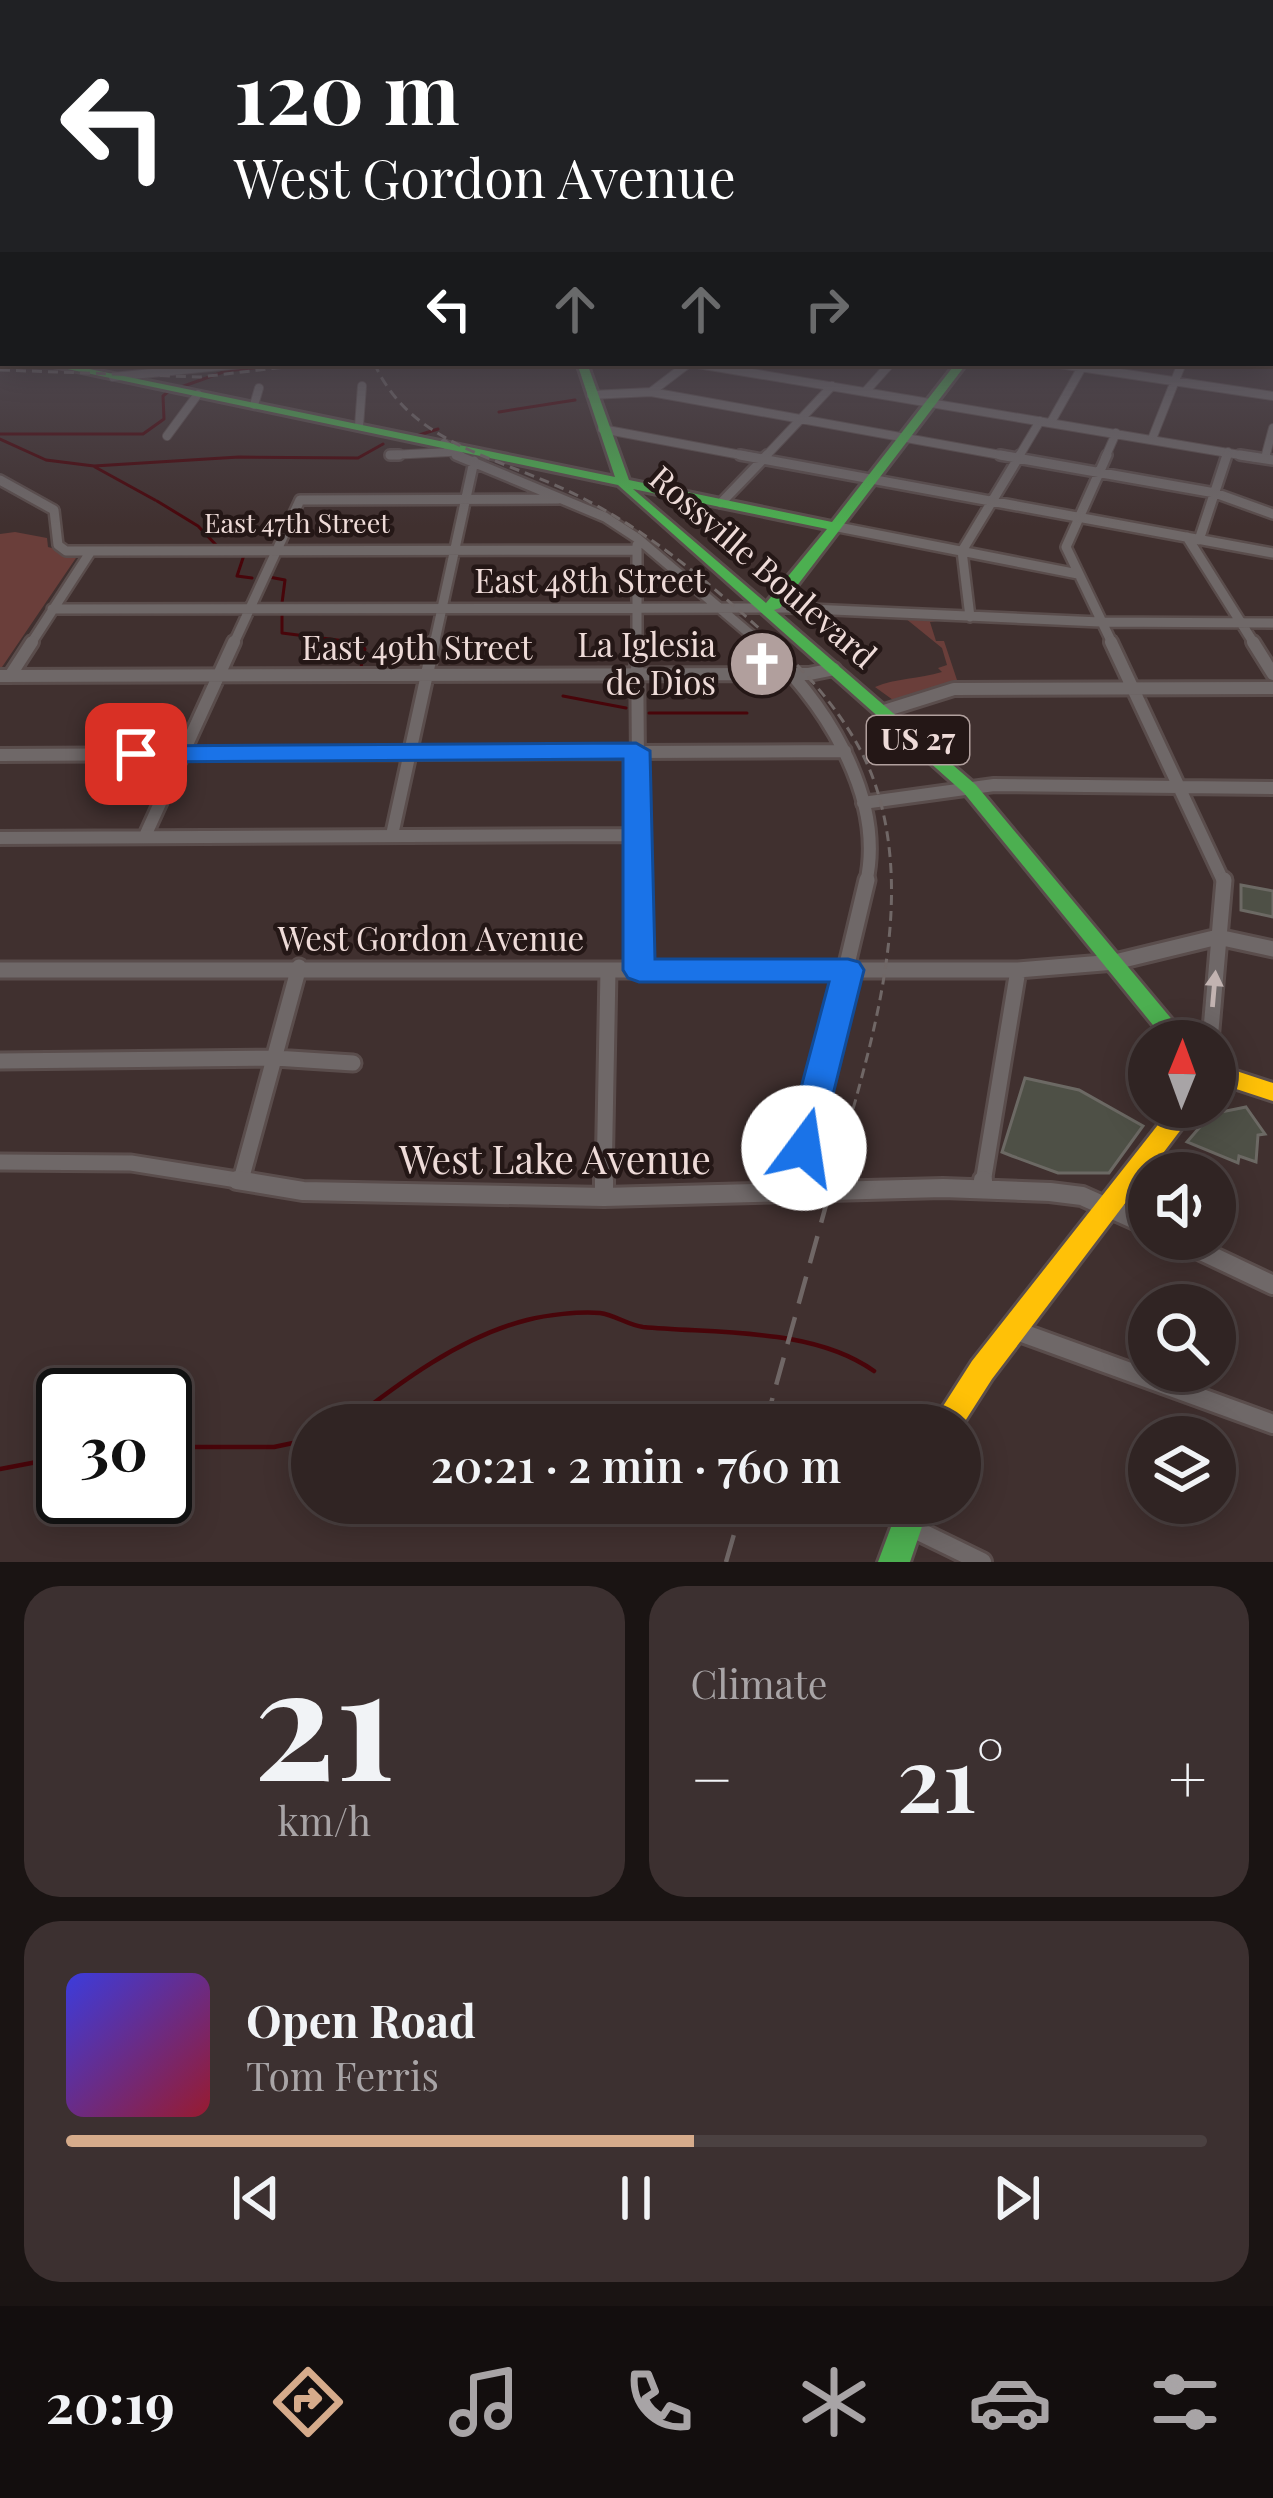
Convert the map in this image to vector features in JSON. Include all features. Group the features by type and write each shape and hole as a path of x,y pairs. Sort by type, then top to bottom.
{"main road":[{"path":"132,381 198,394 256,396 447,447 838,526"},
{"name":"Rossville Boulevard","path":"587,381 619,480 970,789 1115,962"},
{"path":"764,608 776,604 949,381"},
{"name":"US 27","path":"1115,962 1163,1020"},
{"path":"1236,1079 1273,1092"},
{"path":"961,1404 1170,1128"},
{"path":"894,1562 907,1526"}],"street":[{"path":"651,392 666,381"},
{"path":"802,381 1269,459 1273,428"},
{"path":"865,392 875,381"},
{"path":"970,616 962,551 1018,458 1073,381"},
{"path":"1168,381 1273,396"},
{"path":"1152,439 1175,382"},
{"path":"359,426 362,386"},
{"path":"721,503 832,386"},
{"path":"591,395 651,392 1215,493 1273,514"},
{"path":"167,436 198,394"},
{"path":"602,429 1273,554"},
{"path":"1116,433 1066,547 1224,879 1212,1020"},
{"path":"390,454 447,447 565,499 637,544 723,608 794,672 844,751 863,803 869,870 793,1193"},
{"path":"1193,538 1228,452"},
{"path":"392,835 474,460"},
{"path":"0,481 54,510 58,545 66,551 91,551"},
{"path":"145,836 300,500 565,499"},
{"path":"838,526 1078,574"},
{"path":"1193,538 1238,622 1273,674"},
{"path":"637,544 639,970"},
{"name":"East 47th Street","path":"91,551 455,550 637,544"},
{"path":"5,676 91,551"},
{"name":"East 48th Street","path":"52,609 764,608 1100,622 1273,622"},
{"name":"East 49th Street","path":"5,676 834,669"},
{"path":"884,711 954,689 1273,688"},
{"path":"0,755 844,751"},
{"path":"863,803 970,789 1273,788"},
{"path":"0,838 638,835"},
{"path":"1218,937 1273,949"},
{"name":"West Gordon Avenue","path":"0,970 1018,970 1115,962 1218,937"},
{"path":"241,1180 299,967"},
{"path":"604,1197 608,970"},
{"path":"982,1189 1018,970"},
{"path":"0,1061 275,1058 353,1063"},
{"name":"West Lake Avenue","path":"0,1162 131,1163 303,1191 604,1197 982,1189 1082,1196 1128,1216"},
{"path":"1220,1260 1273,1285"},
{"path":"1013,1330 1273,1424"},
{"path":"907,1526 982,1562"}],"shaded area":[{"path":"0,534 47,538 48,547 78,555 0,670"},
{"path":"905,618 937,621 930,622 936,641 944,641 958,683 893,700 875,687 942,672 938,668 947,665 942,648"}],"building":[{"path":"1241,885 1273,891 1273,917 1241,910"},
{"path":"1025,1078 1079,1090 1128,1118 1128,1128 1142,1128 1109,1173 1058,1173 1002,1152"},
{"path":"1246,1107 1265,1134 1258,1135 1256,1162 1239,1156 1238,1163 1236,1152 1211,1152 1187,1142 1199,1128 1236,1128 1236,1109"}],"waterway":[{"path":"181,387 198,381"},
{"path":"0,434 143,434 164,419 163,396 169,391"},
{"path":"499,412 575,400"},
{"path":"419,435 438,429"},
{"path":"0,439 46,460 94,466 239,457 358,458 383,444"},
{"path":"95,467 155,500"},
{"path":"157,501 198,526 217,546"},
{"path":"244,555 237,576 252,578"},
{"path":"269,577 285,580 282,603"},
{"path":"282,612 282,633 361,643 365,649 361,667"},
{"path":"563,696 626,708"},
{"path":"649,713 747,713"},
{"path":"374,1404 478,1338 535,1318 563,1314 600,1313 643,1327 793,1340 849,1357 874,1371"},
{"path":"192,1447 291,1443"},
{"path":"0,1469 36,1462"}],"railway":[{"path":"385,381 431,429 589,501 680,561 785,653 825,697 858,746 880,800 891,895 888,944 871,1042 832,1183"},
{"path":"771,1404 833,1180"},
{"path":"726,1562 737,1524"}],"traffic: fast":[{"path":"131,381 838,527"},
{"path":"588,381 625,488 970,789 1162,1020"},
{"path":"764,609 775,605 948,381"},
{"path":"894,1562 908,1524"}],"traffic: slow":[{"path":"1236,1080 1273,1092"},
{"path":"960,1404 1170,1128"}],"place":[{"name":"La Iglesia de Dios","path":"762,664"}],"route":[{"path":"136,754 636,751 639,970 848,970 804,1148"}]}
